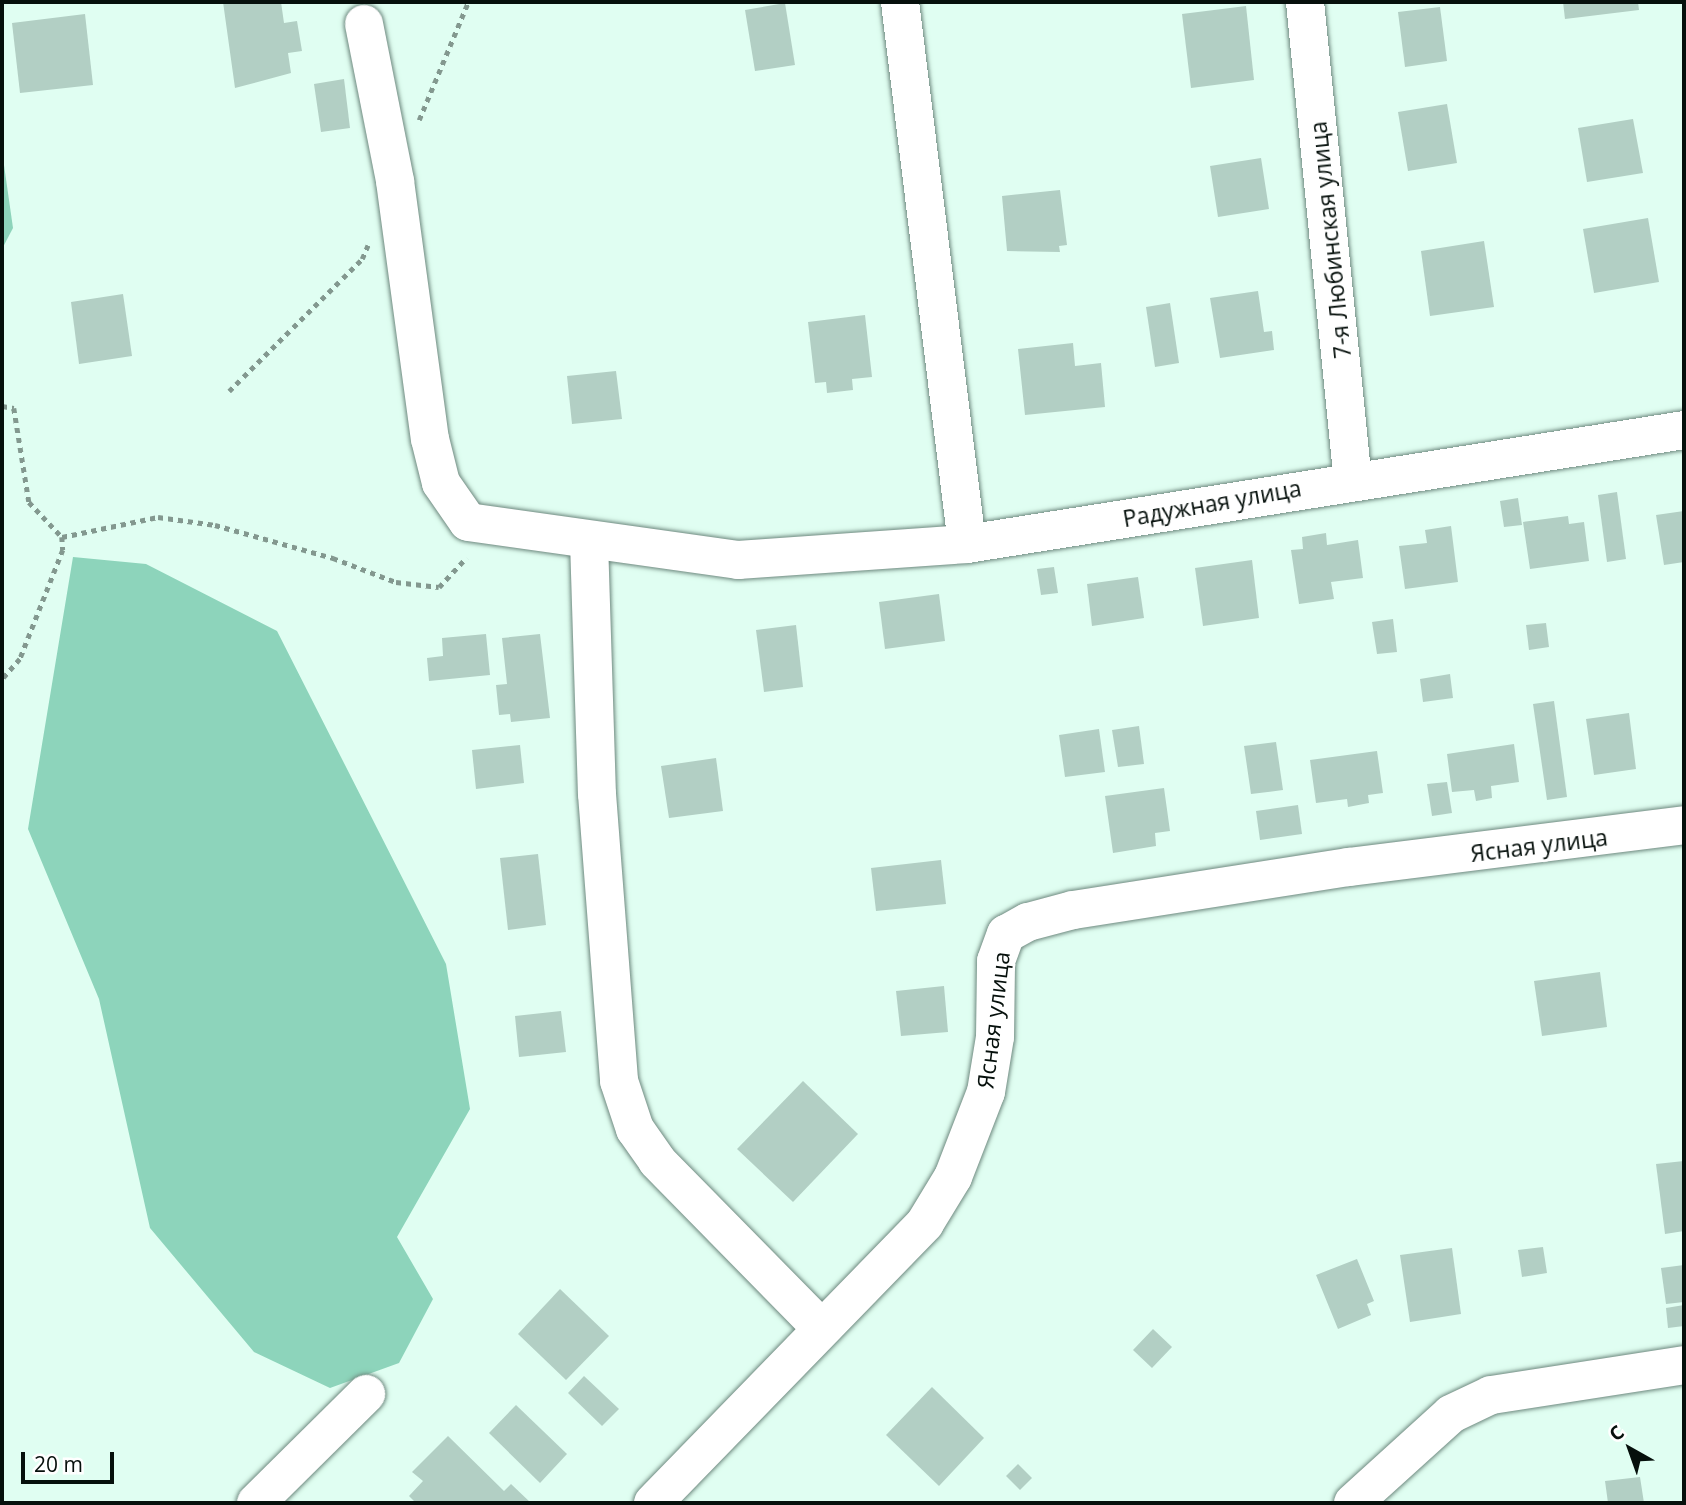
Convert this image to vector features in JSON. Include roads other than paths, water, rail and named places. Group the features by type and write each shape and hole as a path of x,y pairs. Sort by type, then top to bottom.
{"street":[{"path":"900,2 967,544"},
{"name":"7-я Любинская улица","path":"1305,2 1353,479"},
{"name":"Радужная улица","path":"364,24 395,181 430,439 441,483 468,522 738,560 967,544 1353,479 1684,430"},
{"path":"589,541 597,794 619,1081 635,1129 657,1161 822,1329"},
{"name":"Ясная улица","path":"653,1503 925,1223 953,1177 986,1092 995,1037 996,961 1006,934 1028,922 1073,910 1349,867 1684,825"},
{"path":"1353,1503 1451,1414 1491,1395 1684,1365"},
{"path":"256,1503 366,1394"}]}
